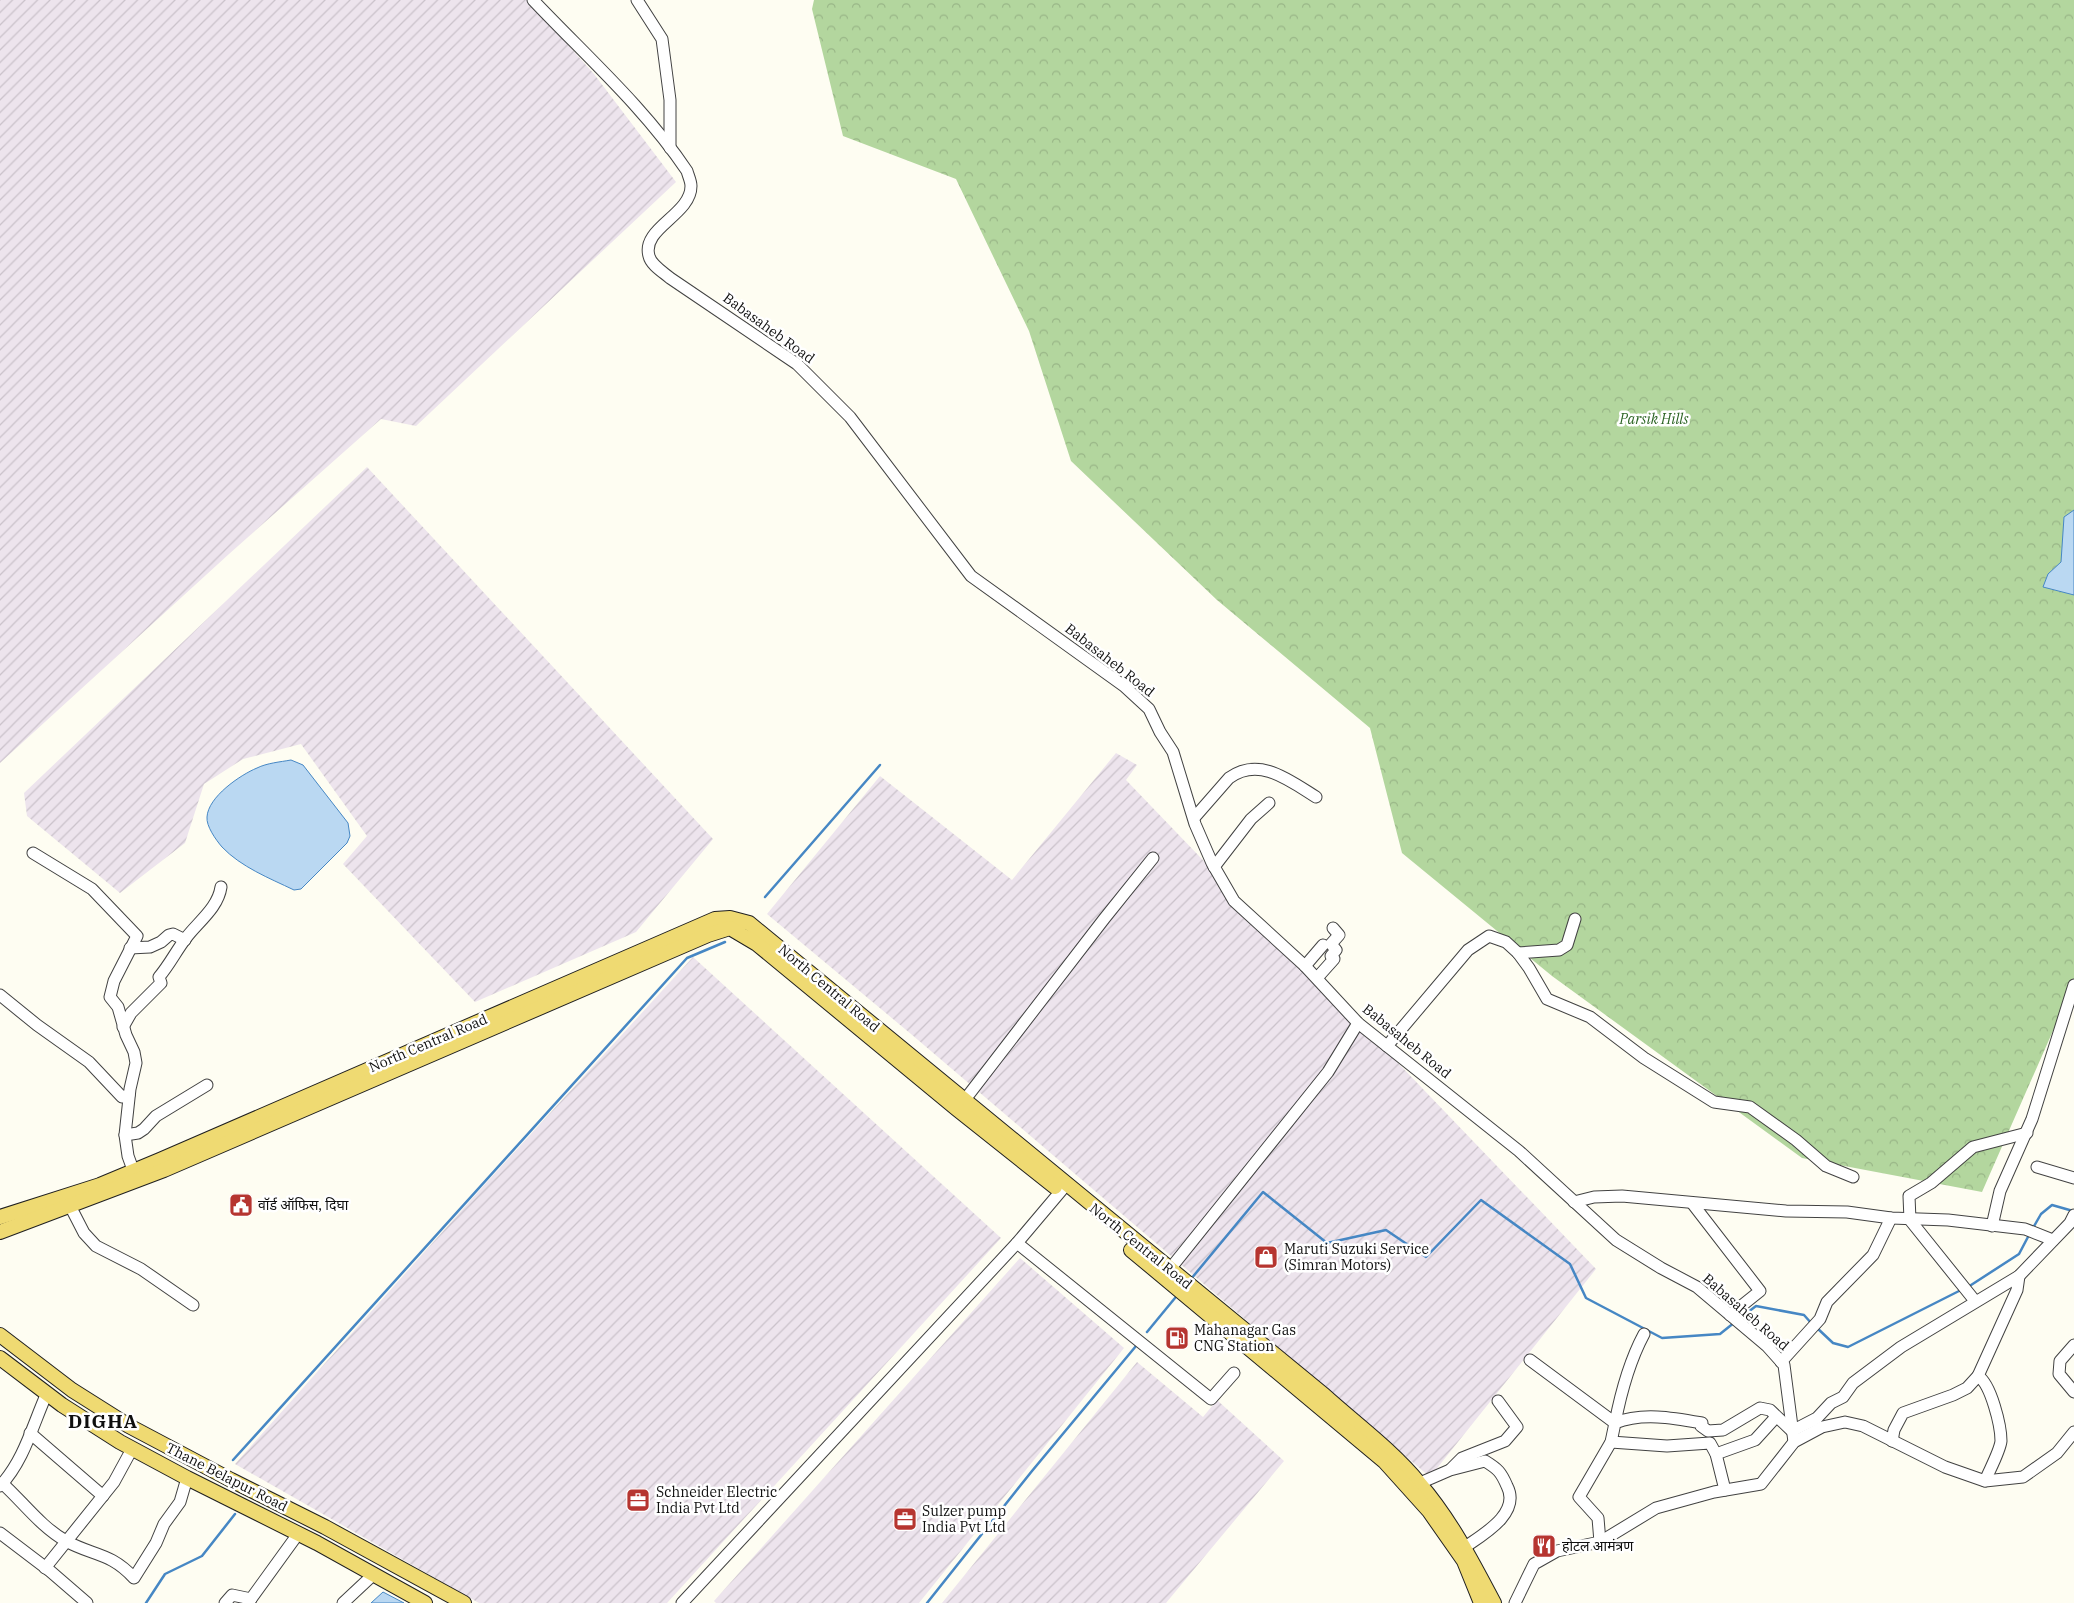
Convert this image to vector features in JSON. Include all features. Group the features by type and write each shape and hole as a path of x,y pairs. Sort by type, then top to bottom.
{"main road":[{"name":"North Central Road","path":"0,1232 68,1202 135,1176 715,919 731,923 748,923 764,934 961,1105 1016,1141 1063,1188 1171,1275 1384,1461 1429,1511 1464,1561 1481,1603"},
{"name":"North Central Road","path":"0,1217 68,1202"},
{"name":"North Central Road","path":"1171,1275 1204,1298 1324,1395 1405,1468 1420,1484 1466,1547 1494,1603"},
{"name":"Thane Belapur Road","path":"0,1335 72,1390 129,1426 325,1527 464,1603"},
{"name":"Thane Belapur Road","path":"0,1358 47,1393 132,1449 298,1534 425,1603"}],"street":[{"name":"Babasaheb Road","path":"533,0 590,60 622,90 687,171 691,186 687,200 655,232 649,245 649,256 656,266 670,278 798,364 850,418 971,576 1124,686 1149,709 1160,732 1173,752 1194,818 1214,866 1234,900 1305,966 1358,1024 1519,1151 1616,1240 1661,1268 1697,1287 1767,1346 1784,1365 1793,1437"},
{"path":"638,0 662,39 670,100 670,148"},
{"path":"1194,818 1229,778 1235,774 1256,768 1267,770 1292,782 1316,797"},
{"path":"1214,866 1251,819 1269,804"},
{"path":"33,853 92,889 137,936 114,981 110,997 118,1007 123,1028 134,1052 136,1064 129,1095 125,1135 128,1156 135,1176"},
{"path":"961,1105 1153,858"},
{"path":"123,1028 130,1013 161,983 159,977 214,904 220,895 221,887"},
{"path":"1518,954 1559,950 1567,945 1575,919"},
{"path":"1317,978 1334,959 1330,956 1336,950 1331,944 1339,935 1333,928"},
{"path":"130,948 150,947 162,942 169,935 173,934 185,940"},
{"path":"1387,1046 1468,950 1489,936 1506,942 1518,954 1529,968 1547,999 1590,1017 1644,1058 1714,1102 1750,1107 1796,1140 1826,1166 1853,1177"},
{"path":"1305,966 1323,945"},
{"path":"1992,1226 2000,1191 2027,1133 2074,985"},
{"path":"0,995 36,1025 89,1062 122,1097 129,1095"},
{"path":"1171,1275 1328,1072 1358,1024"},
{"path":"125,1135 138,1133 156,1116 207,1085"},
{"path":"1968,1293 1910,1220 1909,1196 1931,1183 1973,1147 2027,1133"},
{"path":"2037,1168 2074,1178"},
{"path":"682,1603 1017,1243 1063,1188"},
{"path":"1574,1202 1594,1197 1622,1196 1786,1211 1847,1212 1910,1220 1948,1220 2024,1229 2053,1240"},
{"path":"68,1202 84,1233 96,1246 141,1269 193,1305"},
{"path":"1692,1203 1760,1291 1730,1315"},
{"path":"1781,1362 1820,1319 1827,1302 1873,1255 1891,1218"},
{"path":"1515,1603 1534,1564 1557,1551 1600,1542 1656,1508 1725,1490 1762,1484 1793,1437 1818,1418 1832,1403 1843,1397 1854,1383 1901,1348 1968,1293 2019,1276 2072,1219"},
{"path":"1017,1243 1211,1399 1234,1373"},
{"path":"1892,1441 1894,1430 1903,1413 1954,1395 1967,1388 1978,1376 2017,1290 2019,1276"},
{"path":"1600,1542 1598,1518 1579,1497 1611,1442 1622,1386 1633,1356 1644,1334"},
{"path":"2074,1345 2060,1361 2059,1374 2074,1392"},
{"path":"1530,1360 1615,1423"},
{"path":"1978,1376 1983,1379 1991,1395 2001,1442 1985,1481"},
{"path":"47,1393 14,1467 1,1484 46,1527 67,1542 122,1564 134,1578 156,1543 164,1524 180,1502 187,1478"},
{"path":"1450,1470 1462,1458 1505,1441 1517,1427 1498,1401"},
{"path":"1611,1442 1668,1446 1709,1437 1760,1408 1770,1410 1793,1437"},
{"path":"1615,1423 1642,1416 1682,1419 1702,1423 1701,1426 1709,1437 1716,1454 1725,1490"},
{"path":"1716,1454 1755,1440 1776,1417"},
{"path":"1793,1437 1822,1427 1845,1422 1862,1426 1945,1467 1985,1481 2023,1477 2058,1453 2074,1432"},
{"path":"30,1433 103,1496"},
{"path":"45,1568 114,1482 132,1449"},
{"path":"1420,1484 1450,1470 1484,1461 1500,1471 1509,1489 1511,1502 1507,1511 1487,1531 1466,1547"},
{"path":"0,1533 87,1603"},
{"path":"225,1603 232,1595 249,1601 298,1534"},
{"path":"343,1603 374,1574"}],"shaded area":[{"path":"0,0 528,0 594,74 676,182 416,426 381,419 229,554 0,763"},
{"path":"367,467 713,839 636,932 475,1002 343,864 367,836 301,744 243,759 204,784 185,843 120,893 27,816 24,793"},
{"path":"1116,753 1137,765 1126,780 1596,1269 1430,1477 911,1034 767,914 880,776 1012,880"},
{"path":"693,957 1001,1238 667,1603 479,1603 235,1464 486,1183"},
{"path":"1020,1258 1124,1348 919,1603 716,1603 714,1601"},
{"path":"1137,1362 1203,1417 1217,1400 1284,1461 1166,1603 942,1603"}],"green space":[{"name":"Parsik Hills","path":"814,0 2074,0 2074,983 1982,1192 1802,1158 1552,976 1402,853 1370,728 1217,600 1071,461 1029,331 956,179 843,136 812,9"}],"water":[{"path":"2074,510 2074,595 2043,587 2048,574 2061,562 2064,517"},
{"path":"291,760 303,765 348,823 350,836 347,843 301,889 294,890 256,872 230,854 217,841 207,821 209,809 213,802 234,781 261,766"},
{"path":"383,1592 404,1603 371,1603"}],"waterway":[{"path":"765,897 880,765"},
{"path":"233,1460 687,958 725,942"},
{"path":"1191,1279 1263,1192 1327,1243 1386,1230 1426,1257 1481,1200 1570,1264 1586,1298 1662,1338 1720,1334 1735,1322"},
{"path":"2033,1228 2041,1214 2052,1205 2073,1211"},
{"path":"1968,1287 2019,1254 2029,1235"},
{"path":"1816,1327 1833,1343 1848,1347 1961,1290"},
{"path":"1147,1332 1175,1298"},
{"path":"1739,1319 1756,1306 1804,1315 1812,1324"},
{"path":"927,1603 1032,1471 1136,1346"},
{"path":"146,1603 165,1574 202,1556 235,1514"}],"place":[{"name":"वॉर्ड ऑफिस, दिघा","path":"241,1205"},
{"name":"Maruti Suzuki Service (Simran Motors)","path":"1266,1257"},
{"name":"Mahanagar Gas CNG Station","path":"1177,1338"},
{"name":"Schneider Electric India Pvt Ltd","path":"638,1500"},
{"name":"Sulzer pump India Pvt Ltd","path":"905,1519"},
{"name":"होटल आमंत्रण","path":"1544,1546"}],"district":[{"name":"DIGHA","path":"103,1421"}]}
